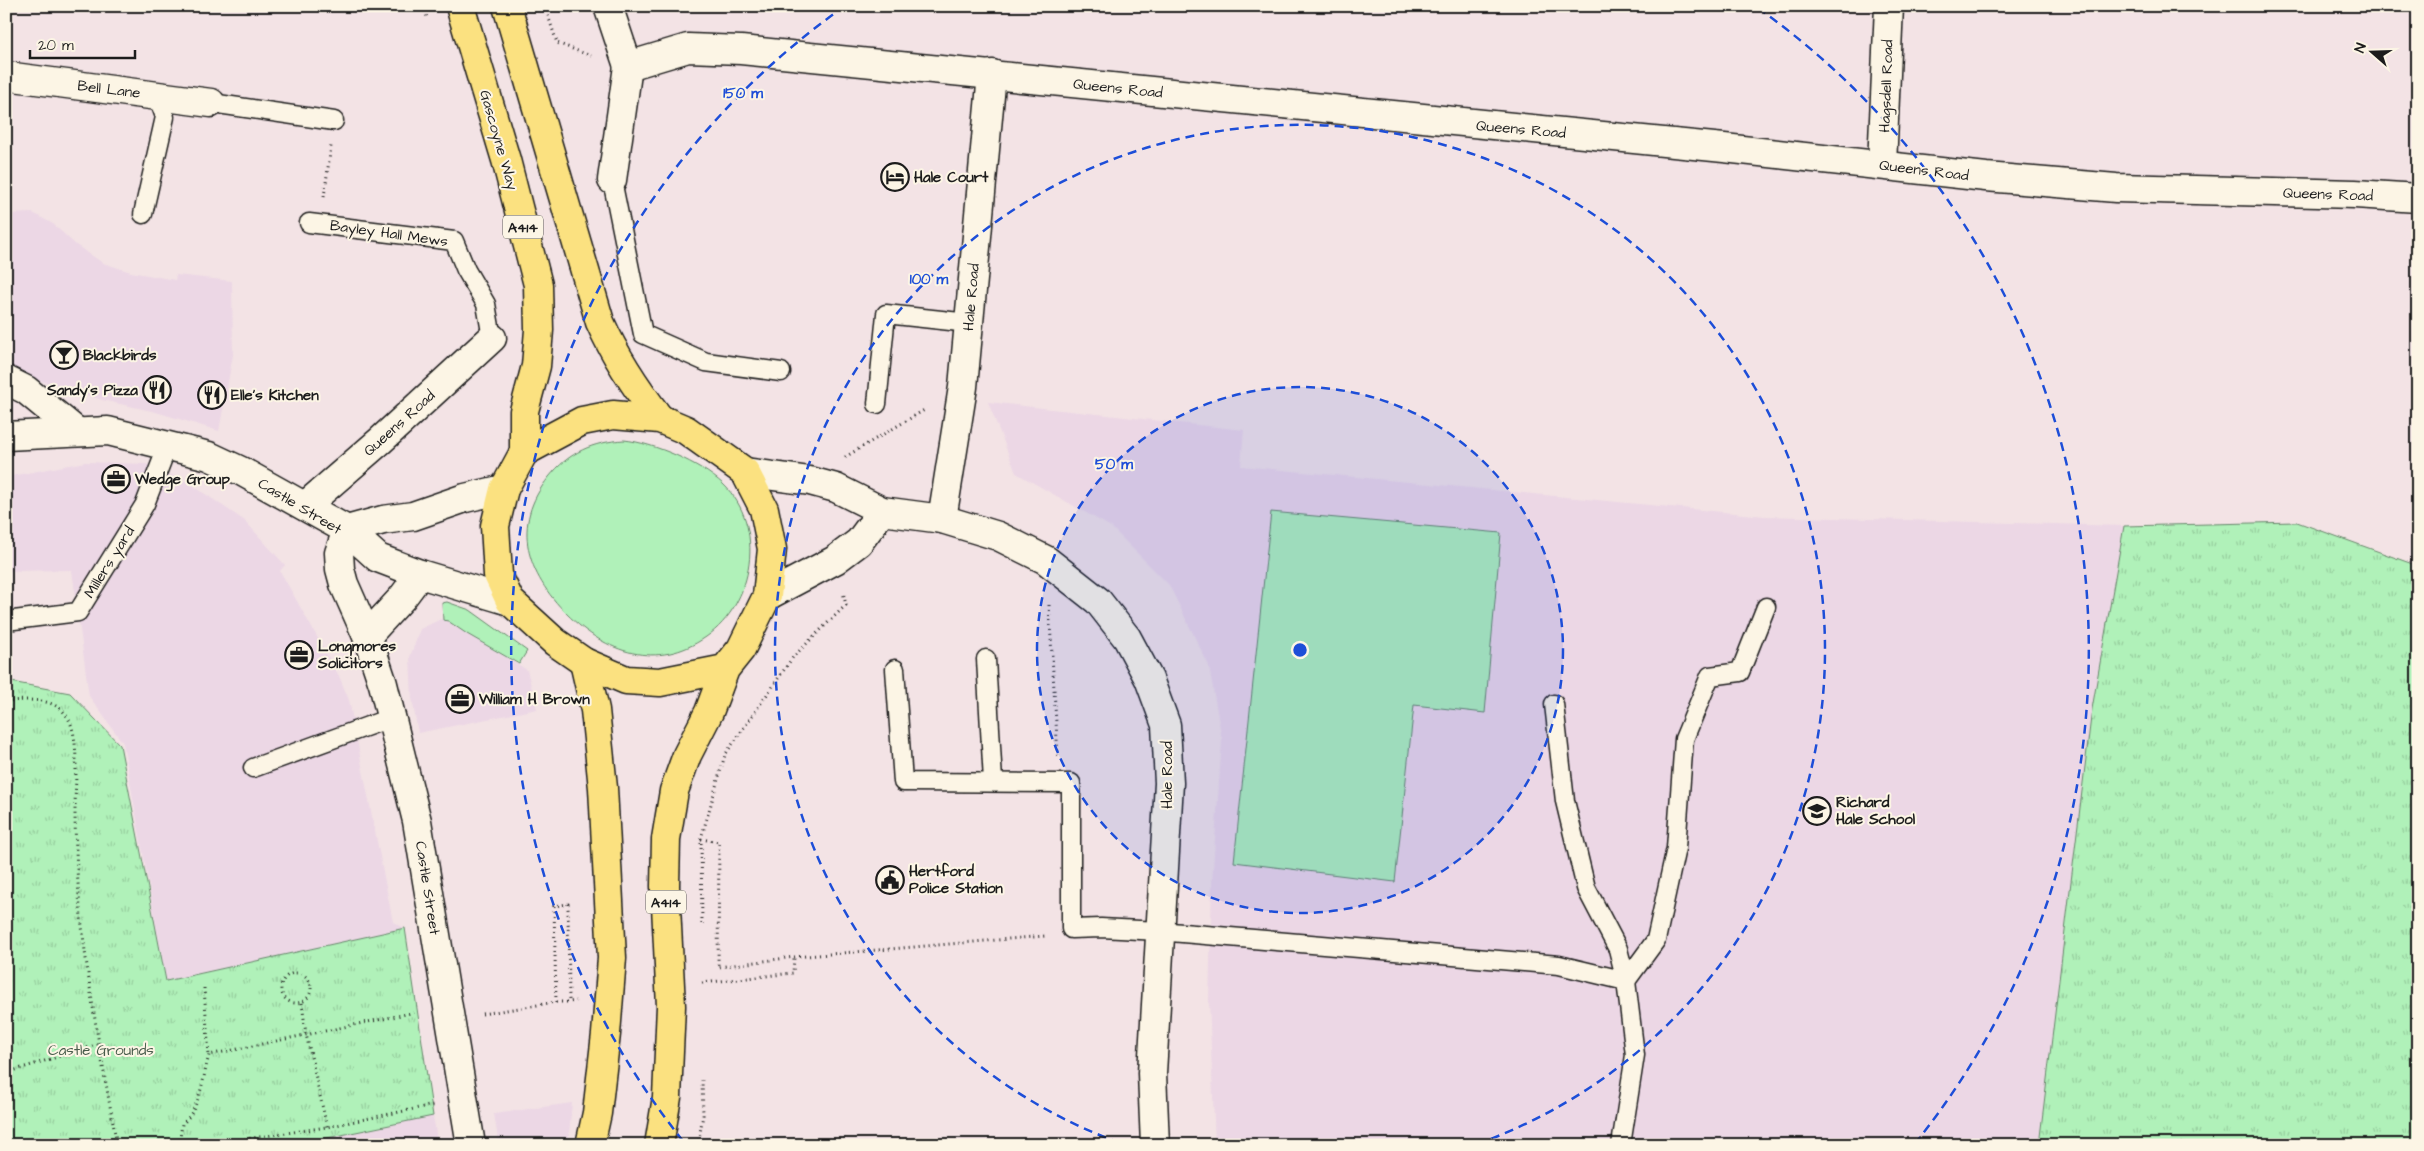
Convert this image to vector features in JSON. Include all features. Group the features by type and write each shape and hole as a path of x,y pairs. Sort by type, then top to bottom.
{"highway":[{"name":"Gascoyne Way","path":"460,6 506,160 538,285 540,330 536,366 524,412 524,452"},
{"path":"507,6 600,322 612,350 633,385 660,419"},
{"path":"613,415 660,419 686,430 745,472 764,509 772,549 768,596 741,649 725,670 660,682 626,680 584,662 555,642 510,601 498,575 495,526 504,489 524,452 582,421 613,415"},
{"path":"584,662 595,710 603,788 612,958 597,1113 590,1145"},
{"name":"A414","path":"659,1145 667,1097 671,1006 665,886 666,839 677,782 686,756 709,712 725,670"}],"street":[{"path":"608,6 628,66 612,180"},
{"name":"Hagsdell Road","path":"1882,165 1889,6"},
{"name":"Queens Road","path":"628,66 688,48 741,50 2116,188 2418,198"},
{"name":"Hale Road","path":"942,519 963,387 992,74"},
{"name":"Bell Lane","path":"6,76 211,102"},
{"name":"Queens Road","path":"305,506 380,441 492,338"},
{"path":"13,387 77,432"},
{"name":"Castle Street","path":"6,436 108,431 209,456 348,530 339,553 340,569 344,584 368,636 383,684 417,821 471,1145"},
{"name":"Hale Road","path":"745,472 810,481 836,488 882,511 942,519 998,536 1046,560 1098,601 1127,638 1149,679 1166,725 1169,783 1152,1073 1154,1145"},
{"path":"348,530 383,520 413,516 465,498 504,489"},
{"path":"768,596 835,560 859,542 882,511"},
{"path":"348,530 378,558 420,574 510,601"},
{"path":"368,636 402,598 420,574"}],"lane":[{"path":"143,214 165,117 157,95"},
{"path":"211,102 334,121"},
{"path":"612,180 643,334 706,362 781,372"},
{"name":"Bayley Hall Mews","path":"315,223 454,241 466,270 486,304 492,338"},
{"path":"877,404 886,314 969,323"},
{"name":"Millers yard","path":"6,621 78,612 145,504 175,447"},
{"path":"1626,981 1656,940 1676,848 1684,739 1710,676 1740,672 1766,607"},
{"path":"986,659 993,781"},
{"path":"895,668 903,782 993,781 1071,784 1071,930 1101,928 1159,932 1559,964 1626,981"},
{"path":"1554,704 1565,801 1586,888 1618,949 1626,981 1635,1054 1621,1145"},
{"path":"253,768 390,718"}],"path":[{"path":"423,6 430,24"},
{"path":"545,6 557,42 579,52 628,66"},
{"path":"315,223 334,121"},
{"path":"1046,560 1060,784"},
{"path":"6,702 34,700 54,704 68,718 75,743 75,846 82,931 117,1145"},
{"path":"701,839 719,842 718,967 794,957 1050,936"},
{"path":"556,1002 554,906 568,904 569,1002"},
{"path":"702,983 793,973 794,957"},
{"path":"302,1003 285,998 282,992 284,978 295,972 302,974 310,981 310,994 302,1003 306,1034 327,1127"},
{"path":"179,1145 182,1124 190,1117 197,1100 209,1055 204,988"},
{"path":"450,1018 580,1000"},
{"path":"209,1055 414,1011"},
{"path":"6,1073 99,1044"},
{"path":"205,1145 327,1127 463,1099"}],"shaded area":[{"path":"33,213 53,224 76,245 103,263 131,272 175,280 176,275 232,281 233,355 219,431 156,412 102,400 6,370 6,214"},
{"name":"Richard Hale School","path":"988,402 1244,430 1241,466 1765,516 2124,526 2297,522 2418,566 2418,1145 1215,1145 1209,1001 1212,882 1222,740 1209,666 1169,585 1111,527 1016,473"},
{"path":"85,462 146,464 189,483 245,521 285,565 280,571 339,676 349,700 393,922 405,928 166,981 123,743 89,696 72,570 6,571 6,477"},
{"path":"441,619 448,621 527,670 537,709 418,733 412,698 410,657 420,629"},
{"path":"572,1103 568,1145 499,1145 494,1114"},
{"path":"433,1116 438,1145 292,1145 390,1125"}],"green space":[{"path":"624,440 649,445 676,455 713,476 723,484 737,501 746,521 750,542 749,564 744,585 735,605 722,623 706,637 688,647 669,653 651,655 633,653 598,639 582,628 553,599 533,566 528,548 527,531 530,513 537,495 557,468 582,450 602,443"},
{"path":"1271,512 1501,533 1485,713 1414,705 1395,882 1234,862"},
{"path":"2297,522 2418,566 2418,1145 2039,1145 2092,709 2124,526"},
{"path":"447,602 470,610 527,651 519,664 448,621 443,620 442,603"},
{"name":"Castle Grounds","path":"6,681 70,693 120,745 166,981 405,928 433,1116 293,1145 6,1145"}],"place":[{"name":"Hale Court","path":"895,177"},
{"name":"Blackbirds","path":"64,355"},
{"name":"Sandy's Pizza","path":"157,390"},
{"name":"Elle's Kitchen","path":"212,395"},
{"name":"Wedge Group","path":"116,479"},
{"name":"Longmores Solicitors","path":"299,655"},
{"name":"William H Brown","path":"460,699"},
{"name":"Richard Hale School","path":"1817,811"},
{"name":"Hertford Police Station","path":"890,880"}]}
